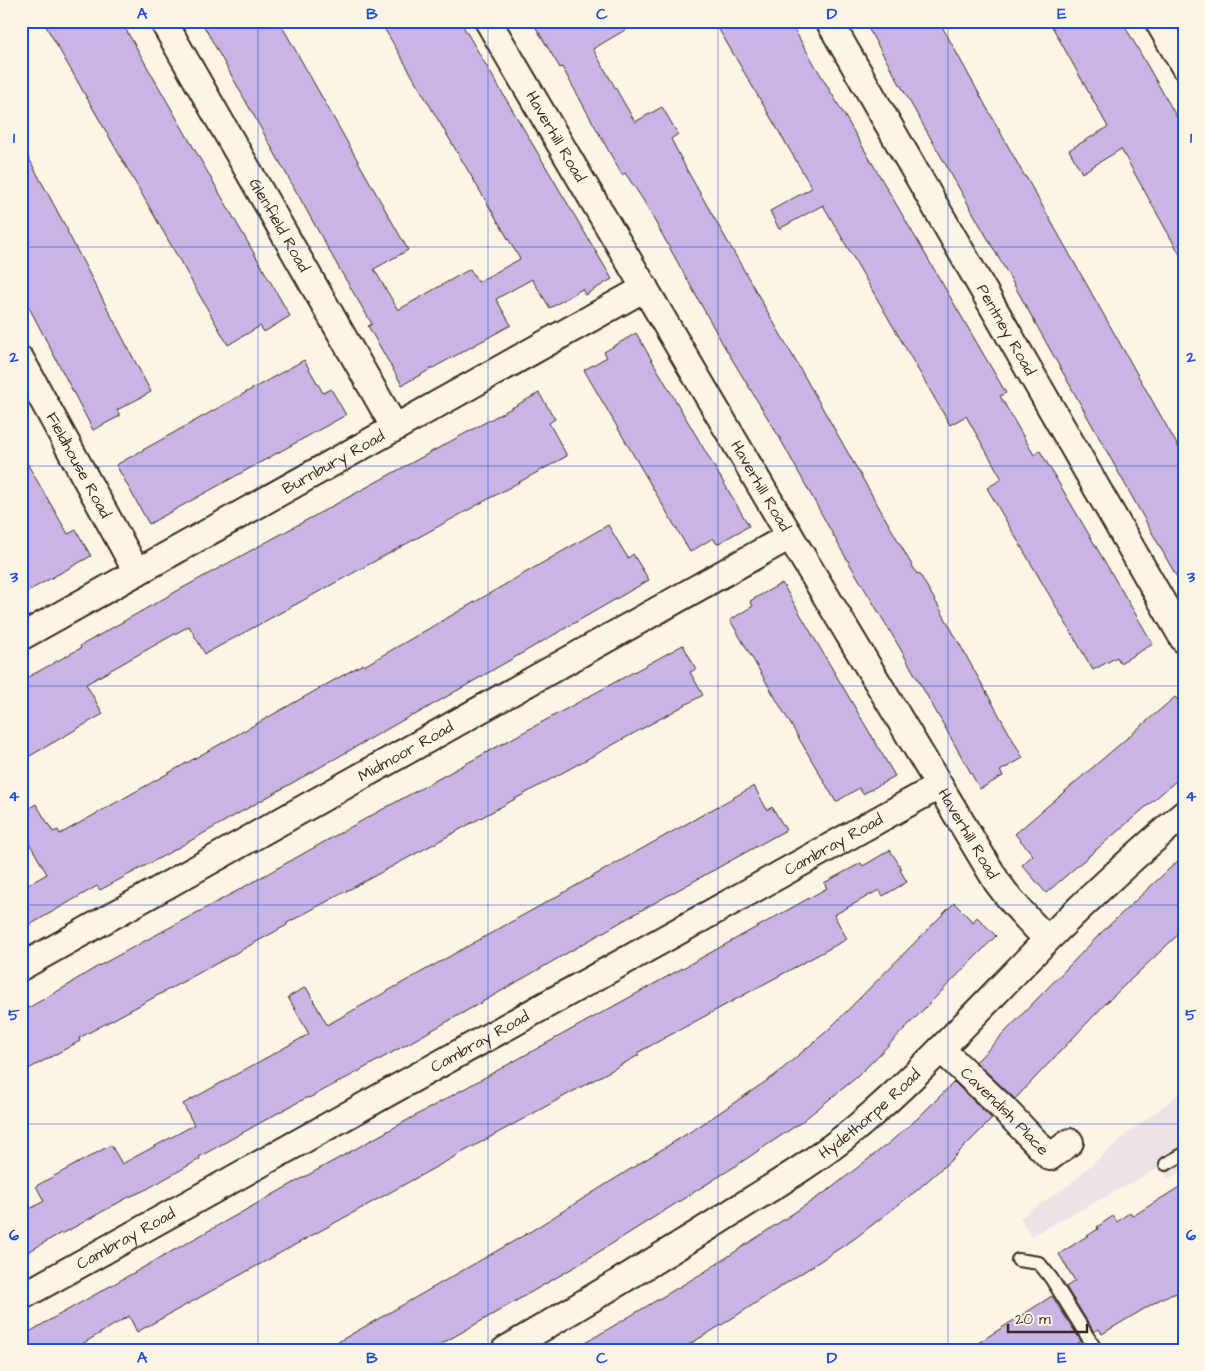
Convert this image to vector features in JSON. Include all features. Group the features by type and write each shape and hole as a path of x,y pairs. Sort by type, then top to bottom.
{"street":[{"name":"Glenfield Road","path":"163,21 395,428"},
{"name":"Haverhill Road","path":"488,21 790,536 1001,888 1047,939"},
{"name":"Pentney Road","path":"828,21 1184,640"},
{"path":"1158,21 1184,66"},
{"name":"Burnbury Road","path":"21,637 645,288"},
{"name":"Fieldhouse Road","path":"21,360 136,572"},
{"name":"Midmoor Road","path":"21,967 790,536"},
{"name":"Cambray Road","path":"21,1297 939,786"},
{"name":"Hydethorpe Road","path":"505,1350 666,1255 825,1152 855,1129 941,1049 1047,939 1108,881 1181,823"},
{"name":"Cavendish Place","path":"941,1049 969,1078 1005,1110 1050,1157 1070,1142"}],"lane":[{"path":"1166,1164 1184,1154"},
{"path":"1018,1260 1039,1263 1051,1278 1096,1350"}],"shaded area":[{"path":"1184,1090 1184,1169 1168,1179 1161,1167 1031,1236 1020,1218 1066,1187 1127,1134"}],"building":[{"path":"43,21 121,21 290,316 264,332 260,326 228,345"},
{"path":"201,21 279,21 408,250 374,269 398,310 470,269 478,282 520,259 380,21 460,21 612,279 585,295 582,289 550,308 532,279 496,299 511,325 402,385 368,326 372,324"},
{"path":"532,21 640,21 593,49 635,122 662,107 678,134 671,139 688,172 917,574 919,573 940,609 1023,758 1000,771 1003,776 980,789 842,551 778,435 724,346 642,198 625,173 622,175 562,67 560,68"},
{"path":"714,21 789,21 1006,393 1000,396 1034,455 1040,451 1153,644 1120,663 1117,657 1093,670 987,488 1002,479 966,416 950,425 823,205 779,229 770,211 812,188"},
{"path":"864,21 939,21 1184,457 1184,590 1013,283"},
{"path":"1049,21 1122,21 1179,121 1184,130 1184,262 1121,149 1082,173 1069,150 1108,127"},
{"path":"21,144 151,392 117,410 120,416 93,430 21,292"},
{"path":"636,333 749,526 717,544 713,538 690,552 584,370 607,357 604,352"},
{"path":"304,360 323,393 331,389 346,415 149,524 116,465"},
{"path":"539,393 555,419 549,423 567,456 205,654 189,626 86,684 103,714 21,761 21,681 177,591"},
{"path":"21,453 68,534 76,530 91,556 21,595"},
{"path":"608,525 628,558 633,554 649,580 413,716 167,854 100,890 97,886 21,930 21,889 47,874 21,829 21,813 36,804 53,832 58,830 60,834 363,664 364,666"},
{"path":"782,583 895,776 863,794 859,788 836,802 730,620 753,606 750,601"},
{"path":"683,645 696,669 690,672 703,695 79,1038 80,1041 21,1073 21,1012 95,968"},
{"path":"1175,697 1184,706 1184,774 1046,893 1022,865 1033,855 1015,834"},
{"path":"754,786 767,810 772,807 786,830 352,1075 285,1109 199,1157 200,1159 147,1189 61,1233 21,1256 21,1214 44,1201 36,1186 111,1145 122,1164 194,1125 183,1104 309,1034 288,997 306,987 327,1025"},
{"path":"890,850 902,869 900,870 907,882 883,896 879,890 834,915 847,939 637,1053 639,1055 137,1332 129,1316 72,1350 21,1350 21,1337 48,1321 827,888 824,883 861,863 863,866"},
{"path":"1184,855 1184,929 1107,1002 1015,1099 976,1062 1101,933"},
{"path":"954,903 973,922 977,917 996,936 857,1077 800,1123 734,1167 578,1265 431,1350 324,1350 528,1233 701,1125 774,1076 827,1031"},
{"path":"954,1082 992,1119 951,1160 916,1191 854,1239 680,1350 573,1350 706,1271 830,1189 918,1118"},
{"path":"1184,1184 1184,1291 1164,1297 1102,1334 1099,1329 1094,1332 1066,1287 1075,1281 1059,1254 1098,1229 1097,1227 1113,1216 1117,1222 1130,1212 1133,1216"},
{"path":"1052,1296 1081,1341 1068,1350 967,1350"}]}
